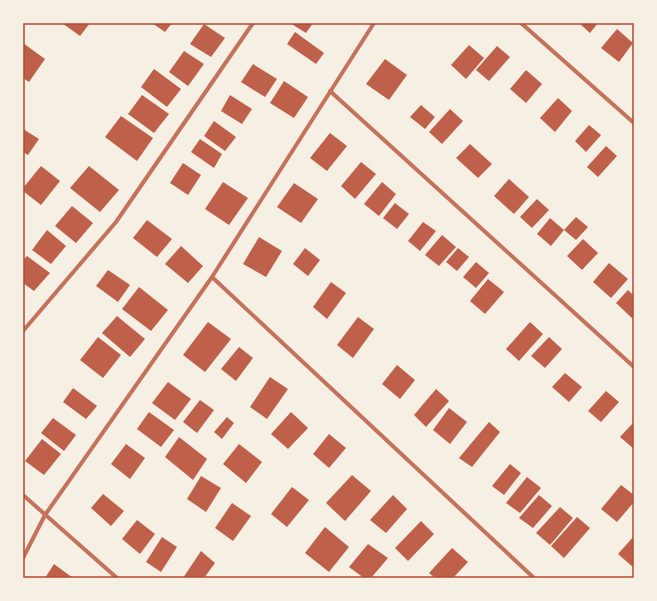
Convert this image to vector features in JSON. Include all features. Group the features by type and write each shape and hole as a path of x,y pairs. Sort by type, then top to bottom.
{"street":[{"path":"23,331 116,222 253,23"},
{"path":"23,558 45,515 212,277 374,23"},
{"path":"521,23 634,123"},
{"path":"330,91 634,367"},
{"path":"212,277 534,578"},
{"path":"23,495 117,578"}],"building":[{"path":"62,23 90,23 80,36"},
{"path":"152,23 172,23 165,32"},
{"path":"290,23 313,23 306,33"},
{"path":"579,23 598,23 590,33"},
{"path":"204,24 225,38 211,57 190,44"},
{"path":"617,29 633,43 619,62 601,48"},
{"path":"295,32 324,53 316,64 287,44"},
{"path":"23,43 45,59 29,82 23,78"},
{"path":"469,45 484,58 466,79 451,65"},
{"path":"497,46 510,57 489,81 476,70"},
{"path":"184,51 204,64 188,86 169,72"},
{"path":"385,59 407,75 389,100 366,84"},
{"path":"253,64 277,79 265,97 241,82"},
{"path":"154,69 181,89 167,107 141,87"},
{"path":"526,70 542,84 526,103 510,89"},
{"path":"284,81 308,97 294,118 270,103"},
{"path":"142,95 169,114 154,133 128,114"},
{"path":"230,95 252,109 242,124 221,111"},
{"path":"558,98 572,111 555,132 540,118"},
{"path":"421,105 435,117 425,129 410,117"},
{"path":"450,109 463,121 442,144 429,132"},
{"path":"121,116 153,138 137,161 105,137"},
{"path":"214,121 236,137 225,151 204,136"},
{"path":"589,125 601,135 586,152 575,141"},
{"path":"23,129 39,139 28,155 23,152"},
{"path":"330,133 347,146 327,171 310,158"},
{"path":"200,139 222,154 214,168 191,152"},
{"path":"470,144 492,164 478,178 456,158"},
{"path":"606,146 617,156 598,177 587,167"},
{"path":"361,162 376,174 355,199 341,186"},
{"path":"183,163 201,175 188,195 170,183"},
{"path":"41,166 60,181 41,205 23,191 23,188"},
{"path":"89,166 119,190 100,212 70,188"},
{"path":"509,179 529,197 514,214 494,196"},
{"path":"223,182 248,198 229,225 205,209"},
{"path":"382,182 396,194 379,216 364,204"},
{"path":"294,183 318,199 301,223 277,207"},
{"path":"537,199 549,210 532,228 520,217"},
{"path":"395,203 409,214 397,229 383,218"},
{"path":"72,206 93,223 76,243 55,226"},
{"path":"576,217 588,227 576,240 564,230"},
{"path":"550,218 564,230 551,246 537,234"},
{"path":"147,220 172,239 157,257 133,238"},
{"path":"423,222 436,231 420,251 408,241"},
{"path":"47,230 66,246 51,264 32,250"},
{"path":"442,235 456,247 439,266 425,255"},
{"path":"259,237 282,251 266,277 243,264"},
{"path":"583,239 598,253 582,270 567,256"},
{"path":"181,246 203,266 188,283 165,264"},
{"path":"305,248 320,260 308,276 293,264"},
{"path":"458,248 469,257 457,271 446,262"},
{"path":"27,256 50,273 34,291 23,283 23,260"},
{"path":"476,262 489,273 476,288 463,277"},
{"path":"609,263 628,279 611,298 593,282"},
{"path":"108,270 130,285 118,302 96,286"},
{"path":"488,279 504,292 485,314 470,301"},
{"path":"331,282 346,293 327,319 313,307"},
{"path":"139,287 168,310 151,331 122,309"},
{"path":"628,290 634,296 634,320 616,303"},
{"path":"117,316 145,339 130,357 102,333"},
{"path":"358,317 374,329 353,358 337,345"},
{"path":"208,322 231,339 205,372 183,355"},
{"path":"530,322 543,334 519,361 506,349"},
{"path":"98,337 121,355 103,378 80,360"},
{"path":"549,337 562,349 545,368 531,356"},
{"path":"239,347 253,358 236,381 221,369"},
{"path":"397,365 415,380 400,399 382,384"},
{"path":"565,373 582,387 569,402 552,387"},
{"path":"270,377 288,389 267,419 250,407"},
{"path":"168,382 191,399 175,420 152,403"},
{"path":"73,388 97,406 86,419 63,402"},
{"path":"436,389 449,401 426,427 414,415"},
{"path":"606,391 619,402 601,422 588,411"},
{"path":"200,400 214,410 197,433 183,422"},
{"path":"449,408 467,422 450,444 433,430"},
{"path":"149,412 174,430 161,447 137,429"},
{"path":"291,412 308,428 288,449 271,434"},
{"path":"227,417 234,423 222,439 214,432"},
{"path":"53,418 76,435 64,451 41,433"},
{"path":"489,422 500,432 472,467 459,458"},
{"path":"634,422 634,449 620,437"},
{"path":"329,434 346,448 329,468 313,454"},
{"path":"179,437 207,459 193,480 165,457"},
{"path":"42,439 61,454 44,475 25,461"},
{"path":"126,444 145,458 130,479 111,464"},
{"path":"239,444 262,462 246,483 223,464"},
{"path":"510,464 521,473 504,495 492,486"},
{"path":"352,475 371,491 345,521 326,503"},
{"path":"201,476 221,488 206,512 187,499"},
{"path":"527,477 541,488 520,513 506,503"},
{"path":"621,485 634,495 634,502 617,522 601,509"},
{"path":"292,487 309,500 287,527 271,514"},
{"path":"103,494 124,511 111,526 91,508"},
{"path":"393,495 407,509 386,533 370,520"},
{"path":"539,495 552,506 533,528 519,518"},
{"path":"232,503 251,516 233,541 215,528"},
{"path":"560,507 573,518 550,545 536,533"},
{"path":"577,517 590,528 564,558 551,546"},
{"path":"137,520 155,534 140,554 122,539"},
{"path":"421,521 434,534 408,561 395,548"},
{"path":"325,527 349,547 329,572 305,553"},
{"path":"634,536 634,568 618,554"},
{"path":"162,537 177,547 161,572 146,562"},
{"path":"368,544 388,558 371,578 364,578 349,567"},
{"path":"452,548 468,562 453,578 435,578 429,573"},
{"path":"201,551 215,563 204,578 183,578"},
{"path":"54,564 73,578 45,578"}]}
